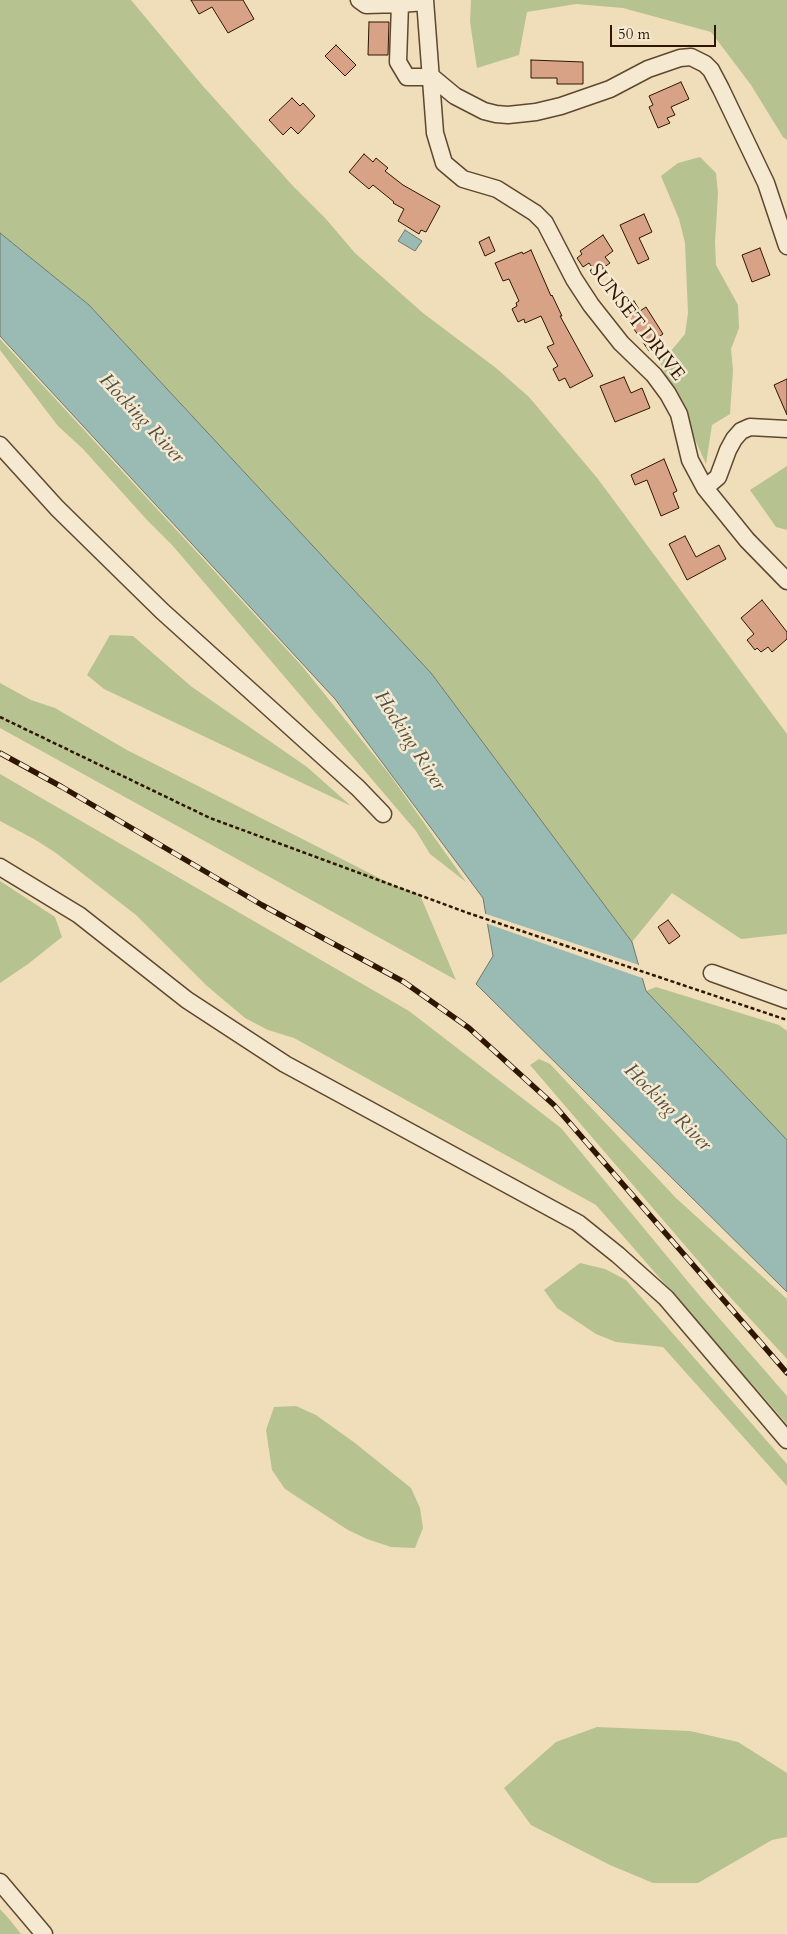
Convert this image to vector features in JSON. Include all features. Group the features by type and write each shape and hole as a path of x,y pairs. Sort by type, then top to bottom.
{"street":[{"path":"360,0 366,5 425,1"},
{"name":"SUNSET DRIVE","path":"425,1 435,133 444,163 463,179 497,189 535,213 545,222 574,279 590,305 621,343 654,375 668,394 679,414 690,460 705,488 747,540 787,581"},
{"path":"400,4 398,62 407,77 432,78 455,96 484,111 508,115 536,112 561,106 610,89 648,69 680,58 691,57 705,64 721,89 766,183 787,246"},
{"path":"705,488 718,477 728,450 741,431 750,427 787,429"},
{"path":"0,445 57,508 162,610 358,788 383,814"},
{"path":"0,867 80,915 187,1000 285,1064 578,1223 618,1255 666,1298 787,1440"},
{"path":"712,973 787,1000"},
{"path":"0,1882 44,1934"}],"path":[{"path":"0,717 210,818 468,913 787,1020"}],"green space":[{"path":"0,0 131,0 202,85 355,253 423,313 496,368 529,397 598,479 787,734 787,934 741,939 672,893 632,942 431,673 89,305 0,233"},
{"path":"471,0 787,0 787,140 783,137 751,85 711,32 623,8 576,4 527,12 519,55 477,68 470,22"},
{"path":"700,157 716,173 718,194 715,242 716,265 738,305 739,328 731,349 733,370 730,414 712,425 706,464 659,360 671,351 685,334 688,313 685,243 679,219 661,176 678,163"},
{"path":"0,339 301,665 390,775 466,882 430,854 416,831 173,546 83,449 58,426 0,350"},
{"path":"787,466 787,530 776,527 750,490"},
{"path":"110,635 133,636 192,687 307,767 351,806 104,689 87,675"},
{"path":"0,683 31,700 55,708 127,750 393,885 420,895 456,980 0,728"},
{"path":"0,774 409,1011 561,1128 699,1295 787,1396 787,1424 596,1205 294,1038 268,1030 245,1018 207,986 136,915 56,853 0,821"},
{"path":"0,881 55,917 62,937 0,983"},
{"path":"656,987 779,1025 787,1031 787,1140 646,991"},
{"path":"539,1059 550,1064 676,1198 787,1299 787,1359 718,1284 530,1065"},
{"path":"580,1263 605,1269 626,1280 787,1464 787,1486 663,1347 616,1342 596,1334 557,1308 544,1290"},
{"path":"296,1406 316,1415 355,1443 411,1488 420,1508 423,1528 415,1548 391,1547 367,1539 348,1530 285,1489 272,1470 266,1430 274,1407"},
{"path":"597,1727 690,1731 738,1742 787,1773 787,1837 772,1840 698,1883 653,1883 610,1865 531,1825 504,1788 556,1742"},
{"path":"0,1909 10,1920 21,1934 0,1934"}],"water":[{"path":"405,230 422,241 415,251 398,241"},
{"name":"Hocking River","path":"0,233 89,305 431,673 632,942 646,991 787,1140 787,1292 476,984 493,956 483,898 335,699 0,336"}],"pier":[{"path":"483,913 642,966 645,979 485,923"}],"building":[{"path":"191,0 243,0 254,19 228,33 212,7 199,14"},
{"path":"369,22 389,22 388,55 368,55"},
{"path":"336,45 356,65 345,76 325,56"},
{"path":"531,60 583,62 583,84 557,84 557,78 531,78"},
{"path":"681,82 689,99 671,107 675,115 667,118 670,123 658,128 649,107 653,105 649,96"},
{"path":"292,98 300,106 303,103 315,116 298,134 291,127 283,135 269,120"},
{"path":"364,154 373,162 376,158 388,168 385,171 403,185 440,206 426,232 421,230 419,234 398,221 404,209 393,203 373,185 369,189 349,172"},
{"path":"644,214 652,232 639,238 649,259 638,264 620,225"},
{"path":"603,235 613,251 605,257 610,263 596,273 589,263 583,267 577,258 582,254 580,251"},
{"path":"489,237 495,251 485,256 479,242"},
{"path":"760,248 770,275 752,282 742,255"},
{"path":"531,250 562,316 560,316 593,376 570,388 565,378 559,381 553,369 558,366 547,347 554,344 541,316 525,323 524,319 518,322 512,309 517,306 516,303 519,301 509,279 503,281 495,263"},
{"path":"634,301 640,311 646,307 663,334 657,338 661,343 649,351 621,310"},
{"path":"624,377 631,393 642,388 650,408 615,422 600,386"},
{"path":"787,379 787,415 774,385"},
{"path":"664,459 677,491 673,493 679,508 661,516 647,480 635,485 631,475"},
{"path":"685,536 696,557 719,545 726,559 687,580 669,544"},
{"path":"762,600 787,632 787,639 772,652 768,647 761,652 757,648 755,650 747,640 754,634 741,618"},
{"path":"668,920 680,936 669,944 658,927"}],"railway":[{"path":"0,753 62,787 262,905 404,982 469,1028 554,1105 787,1373"}]}
